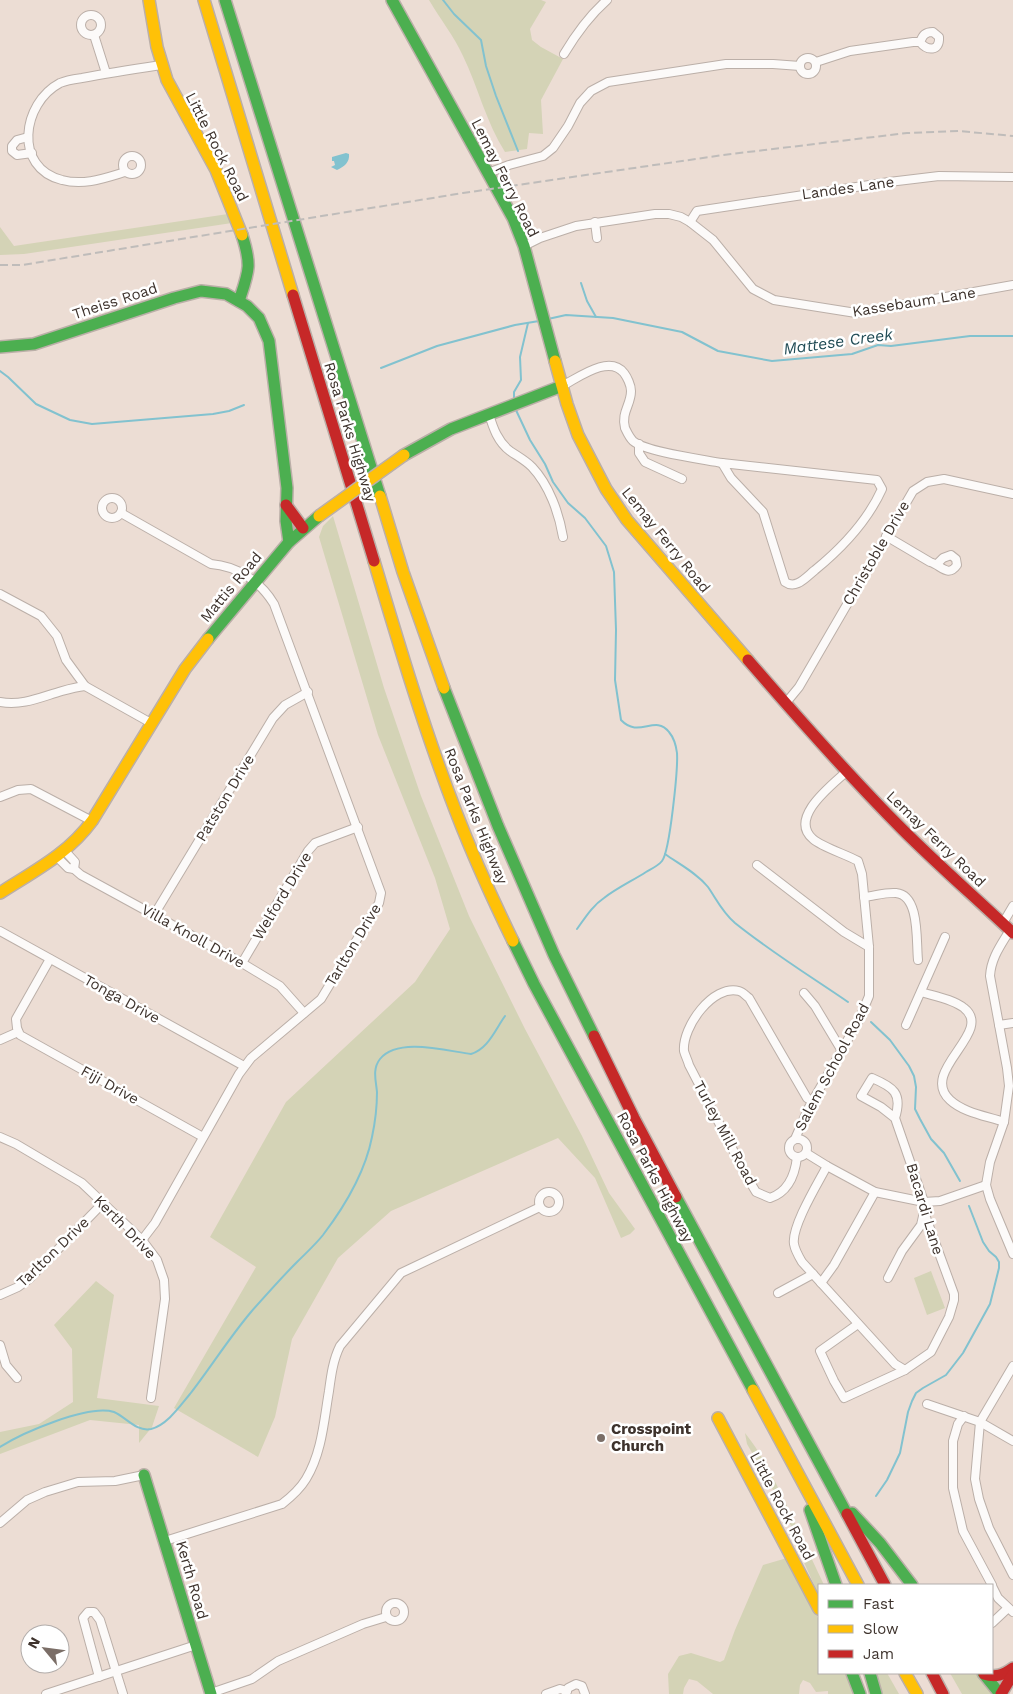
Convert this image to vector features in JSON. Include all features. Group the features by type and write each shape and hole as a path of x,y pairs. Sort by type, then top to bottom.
{"main road":[{"name":"Little Rock Road","path":"149,0 161,65 173,93 216,170 246,246 249,272 239,301"},
{"name":"Rosa Parks Highway","path":"204,0 405,664 457,814 487,885 534,984 857,1584"},
{"path":"225,0 241,54"},
{"path":"233,0 241,54"},
{"name":"Lemay Ferry Road","path":"392,0 513,218 524,246 575,427 587,456 616,505 785,704 846,772 903,830 1009,928"},
{"name":"Rosa Parks Highway","path":"241,54 403,572 450,706 494,817 550,946 604,1060 651,1152 884,1584"},
{"name":"Theiss Road","path":"0,347 34,344 189,293 201,291 218,292 239,301"},
{"path":"239,301 259,318 270,342 287,488 286,504 289,542"},
{"name":"Mattis Road","path":"0,893 61,854 76,842 92,820 200,649 254,582 303,528 404,455 439,434 562,386"},
{"path":"286,504 303,528"},
{"name":"Little Rock Road","path":"718,1418 818,1607"},
{"path":"796,1471 836,1584"},
{"name":"Kerth Road","path":"144,1474 211,1694"},
{"path":"840,1500 880,1543 911,1584"},
{"path":"986,1674 996,1678 1013,1668"},
{"path":"852,1674 860,1694"},
{"path":"870,1674 876,1694"},
{"path":"906,1674 916,1694"},
{"path":"933,1674 944,1694"},
{"path":"984,1674 1001,1694 1013,1674"}],"street":[{"path":"564,54 577,33 608,0"},
{"path":"94,35 106,73"},
{"path":"816,62 850,51 920,42"},
{"path":"800,66 806,58 812,58 816,62"},
{"path":"800,66 804,73 811,74 816,67 816,62"},
{"path":"488,173 543,156 553,148 580,103 591,91 608,82 726,64 800,66"},
{"path":"126,172 92,182 72,182 60,180 46,172 38,166 29,146 28,137 34,110 47,92 62,82 161,65"},
{"path":"28,137 16,140 12,146 12,151 17,156 32,153"},
{"name":"Landes Lane","path":"690,222 697,211 889,182 939,176 1013,177"},
{"name":"Kassebaum Lane","path":"524,246 564,228 595,222 664,214 682,217 690,222 720,247 754,289 774,300 856,313 1013,285"},
{"path":"595,222 597,238"},
{"path":"562,386 596,368 607,365 622,370 627,377 631,390 623,419 632,440 644,448 722,463 877,480 882,489 877,500 855,531 837,552 803,580 789,585 785,582 763,512 731,478 722,463"},
{"path":"489,414 498,437 504,445 524,460 538,475 549,494 559,519 563,537"},
{"path":"639,444 639,453 645,462 682,479"},
{"name":"Christoble Drive","path":"785,704 799,687 913,491 927,482 944,479 1013,494"},
{"name":"Tarlton Drive","path":"120,513 211,564 235,569 254,582 274,604 380,886 381,898 321,999 244,1066 155,1223 142,1240"},
{"path":"886,536 930,562 937,564"},
{"path":"0,594 41,616 56,636 66,660 85,686 151,724"},
{"path":"0,702 11,704 34,701 62,690 85,686"},
{"name":"Patston Drive","path":"154,916 273,718 286,705 308,692"},
{"name":"Salem School Road","path":"795,1139 812,1101 865,1009 869,996 869,947 862,874 858,861 817,842 806,828 807,815 813,803 846,772"},
{"path":"0,797 18,790 31,789 92,820"},
{"name":"Welford Drive","path":"242,963 315,843 358,827"},
{"name":"Villa Knoll Drive","path":"61,854 75,862 74,869 80,875 242,963 280,986 304,1013"},
{"path":"757,865 844,932 869,947"},
{"path":"864,897 897,893 908,898 914,909 918,960"},
{"path":"1013,906 1009,928 993,959 990,976 1009,1086 1004,1122 990,1162 986,1185 1013,1254"},
{"name":"Tonga Drive","path":"0,931 244,1066"},
{"path":"906,1025 945,937"},
{"path":"0,1040 18,1032 16,1019 50,959"},
{"name":"Turley Mill Road","path":"797,1157 796,1168 785,1189 780,1194 770,1198 756,1192 689,1065 684,1050 686,1035 702,1009 712,999 724,992 740,992 749,998 807,1098 812,1101"},
{"path":"921,992 964,1008 972,1023 969,1033 947,1067 943,1077 942,1085 946,1094 950,1100 962,1108 1004,1122"},
{"path":"804,994 815,1006 842,1051"},
{"path":"999,1025 1013,1024"},
{"name":"Fiji Drive","path":"18,1032 25,1038 203,1137"},
{"name":"Bacardi Lane","path":"895,1118 898,1110 894,1089 872,1078 861,1096 881,1107 895,1118 924,1202 924,1212 954,1294 950,1317 931,1352 905,1370"},
{"name":"Kerth Drive","path":"0,1137 16,1144 75,1178 142,1240 157,1260 164,1280 165,1292 151,1398"},
{"path":"795,1139 800,1139 805,1142 808,1147 806,1153 802,1157 791,1154 789,1148 791,1142 795,1139"},
{"path":"806,1153 875,1192 924,1202 940,1201 986,1185"},
{"path":"827,1166 802,1214 794,1236 794,1245 802,1262 895,1364 905,1370"},
{"path":"821,1283 834,1265 875,1192"},
{"name":"Tarlton Drive","path":"0,1295 18,1287 29,1279 103,1203"},
{"path":"165,1541 282,1504 296,1493 306,1479 319,1449 332,1374 340,1346 401,1273 540,1207"},
{"path":"888,1278 902,1251 921,1225 924,1212"},
{"path":"778,1293 813,1274"},
{"path":"858,1324 820,1351 844,1398 905,1370"},
{"path":"0,1345 6,1364 17,1378"},
{"path":"1013,1366 980,1422 975,1479 979,1498 993,1537 1013,1575"},
{"path":"927,1404 980,1422 1013,1441"},
{"path":"964,1416 958,1424 953,1441 953,1488 963,1531 991,1584"},
{"path":"0,1523 27,1500 45,1492 78,1482 115,1482 144,1474"},
{"path":"993,1588 998,1598 1011,1610 993,1622"},
{"path":"99,1677 83,1618 88,1612 94,1612 100,1620 123,1694"},
{"path":"211,1694 252,1680 278,1661 363,1624 386,1617"},
{"path":"46,1694 196,1645"},
{"path":"546,1694 560,1690 567,1692 570,1686 576,1684 582,1686 585,1694"}],"green space":[{"path":"429,0 541,0 546,2 530,29 532,40 563,59 541,100 543,134 529,133 527,149 505,152 487,117 459,49"},
{"path":"228,214 232,223 24,254 0,255 0,227 14,246"},
{"path":"333,516 384,688 421,796 469,916 525,1029 582,1136 609,1193 635,1229 630,1234 621,1238 595,1178 558,1138 391,1211 338,1258 292,1339 275,1417 258,1457 174,1408 256,1267 210,1237 286,1102 415,982 450,929 435,878 378,735 319,537 323,526"},
{"path":"931,1271 945,1308 927,1315 914,1278"},
{"path":"96,1281 114,1295 97,1398 159,1406 152,1427 139,1443 139,1425 90,1420 0,1454 0,1432 39,1424 73,1402 72,1349 54,1325"},
{"path":"745,1433 757,1449 772,1476 824,1584 818,1584 818,1594 798,1549 792,1528 747,1444"},
{"path":"787,1558 818,1618 818,1674 847,1674 854,1694 828,1694 828,1691 816,1692 810,1683 803,1680 800,1685 799,1694 713,1694 697,1681 689,1679 683,1694 669,1694 668,1674 679,1656 691,1653 720,1662 724,1660 763,1565"},
{"path":"876,1674 888,1674 899,1694 881,1694"},
{"path":"951,1674 977,1674 993,1691 993,1694 962,1694"}],"water":[{"path":"346,153 349,154 349,157 344,166 337,170 331,167 335,165 332,157"}],"waterway":[{"path":"443,0 454,14 481,40 486,66 518,151"},
{"path":"581,283 587,301 596,317"},
{"name":"Mattese Creek","path":"548,319 566,315 613,318 682,332 718,351 772,361 852,354 878,345 891,346 970,336 1013,336"},
{"name":"Mattese Creek","path":"381,368 437,346 515,325 539,321"},
{"path":"514,401 514,392 521,380 520,357 528,323"},
{"path":"0,371 36,404 70,420 92,424 213,414 229,411 244,405"},
{"path":"515,408 553,482 568,503 585,518 606,546 614,572 615,680 621,720 634,727 652,725 664,727 672,737 677,753 671,826 662,861 600,901 589,912 577,929"},
{"path":"665,854 704,882 730,919 777,954 848,1002"},
{"path":"0,1447 56,1421 88,1412 114,1412 136,1426 146,1429 157,1427 168,1419 190,1394 251,1312 279,1280 314,1246 339,1213 353,1189 369,1150 377,1103 375,1071 380,1059 388,1052 410,1047 436,1048 471,1054 477,1052 487,1043 505,1016"},
{"path":"871,1022 890,1040 909,1066 914,1076 916,1087 915,1109 931,1139 944,1153 960,1181"},
{"path":"876,1496 887,1480 900,1453 908,1412 916,1393 946,1375 963,1353 990,1304 999,1262 983,1242 969,1206"}],"railway":[{"path":"0,265 22,265 463,193 723,155 907,133 959,131 1013,136"}],"traffic: fast":[{"path":"225,0 380,496"},
{"path":"392,0 513,218 524,246 555,361"},
{"path":"239,301 248,268 247,254 242,235"},
{"path":"0,347 34,344 201,291 226,294 247,306 259,318 269,341 287,488 286,521 289,542"},
{"path":"404,455 451,429 562,386"},
{"path":"208,639 289,542 319,516"},
{"path":"444,688 498,826 554,955 594,1036"},
{"path":"513,941 534,984 753,1390"},
{"path":"676,1197 847,1514"},
{"path":"144,1475 211,1694"},
{"path":"810,1510 836,1584"},
{"path":"852,1513 880,1543 911,1584"},
{"path":"852,1674 860,1694"},
{"path":"870,1674 876,1694"},
{"path":"984,1674 1000,1694"}],"traffic: slow":[{"path":"149,0 157,47 167,80 216,170 242,235"},
{"path":"204,0 293,295"},
{"path":"555,361 578,435 606,489 627,520 748,660"},
{"path":"319,516 404,455"},
{"path":"380,496 403,572 444,688"},
{"path":"374,561 412,687 444,781 476,861 513,941"},
{"path":"0,893 50,861 83,833 185,669 208,639"},
{"path":"753,1390 857,1584"},
{"path":"718,1418 818,1607"},
{"path":"906,1674 917,1694"}],"traffic: jam":[{"path":"293,295 374,561"},
{"path":"286,505 303,528"},
{"path":"748,660 882,809 929,856 1013,933"},
{"path":"594,1036 634,1118 676,1197"},
{"path":"847,1514 884,1584"},
{"path":"984,1674 999,1675 1013,1668"},
{"path":"933,1674 943,1694"},
{"path":"1001,1694 1013,1674"}],"place":[{"name":"Crosspoint Church","path":"601,1438"}]}
